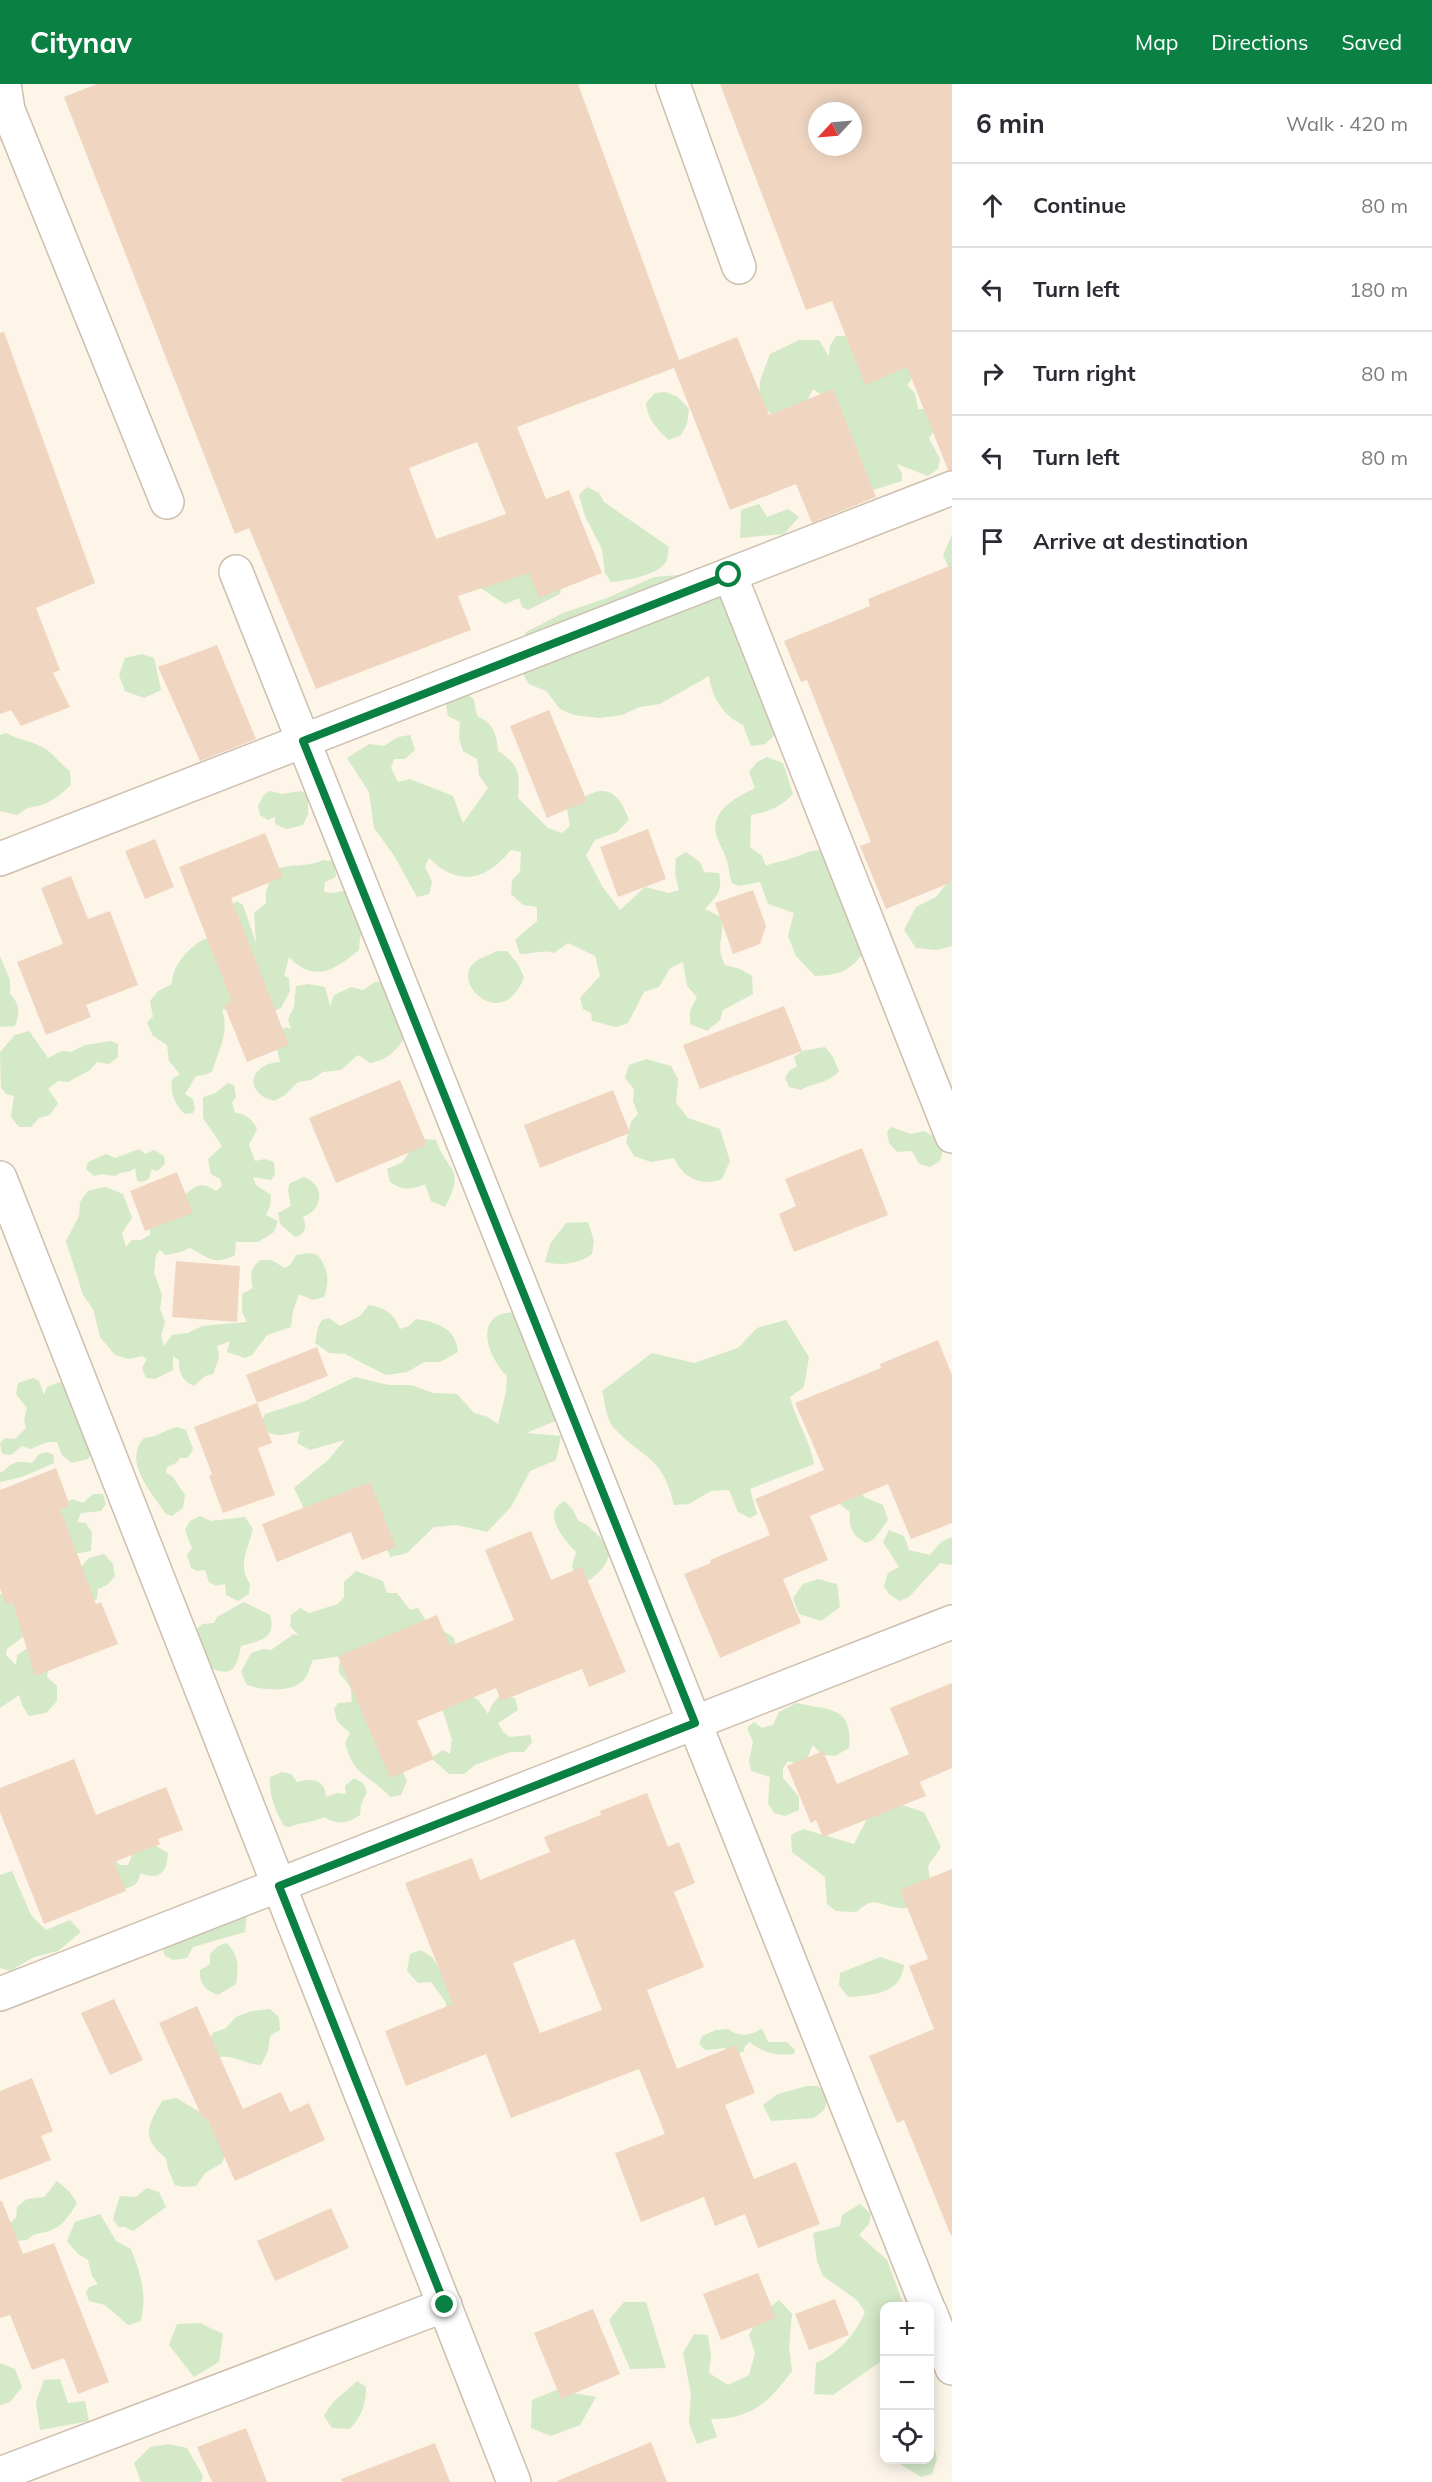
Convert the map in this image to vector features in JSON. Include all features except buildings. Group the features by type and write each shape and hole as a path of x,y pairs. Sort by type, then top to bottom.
{"street":[{"path":"4,84 8,110 167,502"},
{"path":"673,84 739,267"},
{"path":"0,859 952,488"},
{"path":"236,572 925,2302"},
{"path":"729,575 952,1136"},
{"path":"0,1178 514,2482"},
{"path":"0,1995 952,1622"},
{"path":"0,2474 445,2305"},
{"path":"934,2322 952,2368"}],"green space":[{"path":"836,336 847,336 902,348 912,379 907,385 915,393 918,409 929,409 934,431 929,438 940,459 938,469 928,476 897,464 902,474 902,481 867,492 826,398 813,389 804,408 777,420 759,402 760,381 770,354 799,340 819,340 829,357 830,346"},
{"path":"665,392 678,397 689,409 687,424 681,435 669,440 653,423 646,403 655,393"},
{"path":"587,487 599,493 604,502 669,547 667,560 662,567 641,577 611,582 605,573 602,549 585,516 579,495"},
{"path":"759,504 767,517 788,509 799,517 784,534 740,538 741,510"},
{"path":"952,535 952,575 943,555"},
{"path":"523,570 561,586 560,594 528,610 522,607 519,598 505,604 482,589 482,580"},
{"path":"678,575 696,577 738,597 779,731 765,744 751,746 743,725 724,711 716,699 709,676 660,704 640,707 622,715 599,718 574,715 560,709 546,691 529,684 517,665 526,632 563,613 607,598 654,577"},
{"path":"142,654 154,658 161,690 144,698 125,691 119,675 125,658"},
{"path":"465,691 474,700 477,716 487,722 493,730 497,739 498,751 510,760 517,770 518,798 548,828 562,833 570,826 567,810 595,792 611,793 617,798 629,820 617,832 595,840 586,855 602,886 620,910 645,887 669,893 679,890 675,874 676,858 686,852 700,862 704,872 719,873 718,893 705,909 721,917 720,951 725,965 740,969 752,976 753,994 723,1010 720,1020 707,1031 690,1024 690,1011 697,997 687,986 683,962 670,968 659,987 644,992 628,1023 616,1027 592,1021 591,1013 583,1009 580,998 600,976 595,956 568,943 554,953 520,954 515,940 537,921 537,907 523,905 511,894 512,880 520,872 521,852 511,850 482,874 462,877 440,868 429,858 425,867 432,882 429,894 417,897 395,857 374,828 369,792 347,758 369,744 384,746 398,737 410,735 415,750 405,759 394,759 391,768 398,782 410,779 453,796 463,823 488,788 479,775 477,759 463,751 459,738 460,722 448,716 446,705 451,693"},
{"path":"6,733 48,750 70,771 71,785 53,799 42,805 25,809 18,815 0,811 0,735"},
{"path":"767,757 783,763 793,794 774,808 751,815 750,847 762,856 766,866 810,852 826,850 869,944 853,965 841,972 815,976 796,956 788,936 794,913 768,904 760,882 739,886 732,883 726,858 716,834 717,818 727,805 755,788 749,772 757,762"},
{"path":"269,791 282,794 301,791 308,796 308,814 303,825 287,829 275,824 275,817 268,820 260,815 258,806 263,796"},
{"path":"323,860 334,861 336,877 325,882 324,892 348,890 369,930 360,937 359,950 341,964 316,972 298,965 289,957 284,976 289,978 290,991 281,1008 272,1012 236,1007 222,1010 224,1034 212,1072 196,1076 185,1094 193,1099 195,1109 193,1113 185,1114 178,1107 172,1089 172,1079 180,1074 169,1061 167,1045 153,1036 147,1022 153,1017 150,1001 158,991 172,984 174,972 185,955 201,941 216,933 236,901 243,905 256,943 254,913 266,903 266,892 274,870"},
{"path":"952,877 952,946 937,950 916,948 904,930 916,907 936,897"},
{"path":"497,951 507,951 518,964 524,977 515,994 504,1002 492,1003 474,991 469,981 469,971 477,960"},
{"path":"0,956 10,980 10,994 16,1001 18,1009 15,1026 0,1027"},
{"path":"389,981 406,1036 391,1054 382,1060 370,1063 358,1055 341,1070 323,1072 311,1080 298,1082 285,1095 274,1101 262,1096 253,1083 254,1078 261,1068 280,1062 276,1044 278,1033 286,1027 291,1029 288,1019 294,1007 296,986 308,984 325,987 330,1006 334,995 351,987 363,990 375,982"},
{"path":"29,1031 48,1058 62,1051 71,1052 85,1045 111,1041 118,1044 118,1057 109,1064 97,1062 90,1070 68,1082 58,1081 48,1089 58,1103 50,1115 39,1118 31,1127 19,1127 11,1117 14,1096 6,1094 1,1087 0,1052 15,1035"},
{"path":"825,1047 833,1057 839,1071 826,1080 801,1090 789,1087 785,1078 789,1071 797,1066 794,1057 802,1051"},
{"path":"646,1059 671,1066 678,1079 676,1103 688,1118 720,1129 730,1161 722,1179 707,1182 694,1179 682,1171 674,1158 651,1162 634,1156 626,1142 631,1122 638,1114 633,1101 634,1089 625,1078 629,1065"},
{"path":"228,1083 234,1085 236,1097 232,1102 235,1113 248,1118 257,1129 249,1145 255,1161 265,1159 274,1162 275,1174 271,1180 253,1177 256,1185 271,1195 266,1215 278,1221 274,1232 258,1242 236,1242 235,1255 222,1260 212,1259 190,1248 165,1255 160,1250 156,1255 154,1272 162,1295 160,1309 165,1322 161,1336 164,1346 172,1335 188,1333 202,1326 247,1322 242,1312 242,1294 253,1288 252,1272 260,1260 271,1260 285,1268 290,1265 296,1255 309,1253 318,1255 327,1275 326,1291 324,1297 313,1300 299,1294 293,1311 291,1327 267,1335 252,1355 245,1358 227,1352 230,1341 217,1346 219,1358 213,1374 205,1376 194,1386 182,1376 179,1360 173,1356 173,1370 155,1379 146,1378 142,1368 147,1359 142,1356 129,1359 115,1355 100,1337 93,1309 83,1295 66,1241 79,1216 80,1202 88,1191 105,1187 123,1194 132,1218 122,1233 126,1247 132,1240 141,1240 150,1235 150,1225 193,1188 203,1185 216,1191 222,1186 220,1179 211,1174 208,1159 222,1146 203,1118 203,1097 214,1094"},
{"path":"891,1127 911,1134 924,1131 935,1137 944,1147 940,1161 930,1167 919,1164 912,1151 897,1152 889,1143 887,1132"},
{"path":"423,1139 436,1140 455,1177 445,1207 431,1201 425,1184 407,1189 390,1182 387,1169 403,1162 412,1147"},
{"path":"139,1149 145,1154 154,1150 164,1156 165,1164 157,1171 151,1169 145,1181 137,1180 135,1168 115,1176 102,1174 94,1176 86,1169 88,1162 106,1154 115,1158"},
{"path":"304,1177 316,1186 319,1197 315,1208 303,1217 305,1227 303,1232 295,1237 280,1224 278,1213 291,1206 288,1190 290,1183"},
{"path":"588,1222 594,1241 592,1254 570,1263 545,1262 550,1244 566,1223"},
{"path":"369,1305 388,1312 400,1329 409,1326 416,1319 438,1324 454,1337 458,1352 440,1362 424,1362 407,1372 386,1375 345,1354 329,1353 315,1343 322,1320 329,1318 340,1326 360,1316"},
{"path":"518,1312 558,1420 526,1433 561,1436 556,1460 530,1471 511,1507 487,1532 457,1525 434,1527 407,1553 390,1557 366,1493 308,1517 294,1488 328,1460 345,1440 310,1450 297,1443 300,1431 279,1435 270,1433 260,1426 265,1414 305,1401 355,1377 389,1385 411,1385 433,1393 457,1394 474,1413 488,1417 498,1424 506,1392 507,1376 492,1354 487,1336 488,1328 499,1315"},
{"path":"786,1320 809,1357 804,1387 790,1397 814,1464 750,1489 757,1514 750,1518 738,1512 729,1490 711,1491 689,1504 674,1505 664,1476 658,1467 611,1424 602,1391 652,1353 694,1363 738,1348 757,1328"},
{"path":"33,1378 39,1381 44,1395 47,1387 59,1382 74,1387 93,1449 88,1459 72,1463 62,1455 57,1442 48,1442 30,1449 22,1446 11,1455 2,1454 0,1443 5,1438 15,1439 26,1428 24,1419 27,1408 16,1394 18,1383"},
{"path":"178,1427 186,1430 193,1449 188,1458 180,1458 176,1463 167,1467 166,1473 172,1476 185,1495 183,1508 172,1516 166,1514 142,1478 136,1457 138,1447 144,1438 153,1437"},
{"path":"47,1452 54,1455 54,1463 22,1477 0,1482 0,1472 10,1465 20,1462 32,1463 39,1454"},
{"path":"857,1485 864,1497 883,1505 888,1520 874,1539 866,1543 855,1534 851,1527 850,1512 841,1505 837,1498"},
{"path":"93,1494 103,1494 106,1504 101,1511 81,1513 77,1522 86,1523 92,1533 91,1551 67,1555 58,1508 72,1499 83,1503"},
{"path":"565,1501 578,1520 588,1526 609,1546 605,1565 590,1580 576,1579 572,1566 576,1552 561,1533 554,1519 554,1512"},
{"path":"200,1516 211,1521 245,1517 253,1529 244,1564 244,1571 250,1584 249,1594 238,1601 226,1595 225,1584 216,1586 209,1582 205,1570 197,1571 191,1568 187,1555 192,1548 185,1530 190,1521"},
{"path":"889,1530 904,1536 909,1550 930,1555 941,1542 952,1537 952,1565 940,1563 909,1597 899,1601 889,1594 884,1586 888,1573 899,1567 883,1542"},
{"path":"104,1554 113,1564 115,1576 107,1585 98,1589 97,1599 88,1603 80,1568 89,1558"},
{"path":"356,1571 383,1581 387,1593 397,1593 410,1610 418,1608 428,1624 401,1768 407,1781 401,1795 390,1797 353,1763 345,1743 350,1733 337,1721 334,1709 338,1703 352,1702 350,1687 339,1671 342,1656 313,1660 307,1675 301,1682 287,1688 270,1689 247,1685 241,1672 251,1653 263,1649 271,1650 294,1634 299,1636 290,1626 291,1615 300,1608 309,1613 338,1604 344,1597 344,1582"},
{"path":"818,1579 837,1584 840,1607 821,1621 799,1614 793,1598 803,1584"},
{"path":"21,1593 28,1633 7,1649 6,1655 16,1665 17,1655 28,1648 50,1654 47,1677 57,1686 57,1701 46,1713 29,1716 19,1695 0,1708 0,1594"},
{"path":"244,1602 270,1615 272,1623 269,1634 260,1640 241,1646 236,1664 230,1671 211,1668 210,1664 200,1658 192,1634 202,1624 214,1623 217,1617"},
{"path":"442,1630 454,1638 464,1692 478,1700 488,1714 500,1695 515,1698 518,1710 498,1723 503,1732 510,1737 530,1735 532,1742 524,1752 510,1752 475,1765 464,1774 449,1774 431,1758 443,1750 450,1754 452,1740 442,1708"},
{"path":"796,1703 827,1709 842,1717 847,1724 849,1748 835,1756 822,1755 813,1745 806,1761 800,1765 788,1761 783,1768 783,1778 799,1797 799,1810 785,1816 774,1813 768,1803 770,1777 751,1771 749,1761 753,1742 747,1728 754,1722 762,1728 773,1725 779,1712"},
{"path":"282,1772 291,1774 297,1782 317,1781 323,1786 326,1797 337,1793 346,1794 345,1786 354,1778 363,1783 367,1792 361,1804 360,1815 342,1822 324,1817 289,1827 284,1826 273,1803 270,1790 270,1777"},
{"path":"883,1799 924,1812 941,1847 928,1866 930,1880 920,1904 903,1908 873,1902 856,1912 836,1911 827,1904 825,1877 792,1852 791,1835 803,1829 854,1844 870,1813"},
{"path":"151,1843 168,1853 164,1870 152,1876 140,1873 137,1882 128,1888 124,1889 100,1861 112,1857 120,1865 128,1865 133,1853"},
{"path":"12,1871 31,1915 46,1930 70,1920 81,1932 58,1951 34,1957 10,1971 0,1968 0,1875"},
{"path":"247,1911 245,1932 193,1947 187,1958 173,1960 165,1956 161,1942"},
{"path":"227,1943 237,1962 236,1984 218,1995 204,1986 200,1970 210,1964 210,1954 218,1946"},
{"path":"421,1950 432,1957 439,1968 498,1952 448,2011 445,2001 431,1982 418,1983 407,1971 410,1954"},
{"path":"880,1957 904,1965 898,1982 876,1994 848,1997 839,1985 840,1973"},
{"path":"270,2009 279,2017 280,2030 270,2036 268,2051 261,2065 231,2057 219,2057 208,2042 213,2033 226,2028 236,2017 252,2011"},
{"path":"728,2029 745,2035 762,2029 768,2042 787,2042 795,2050 794,2054 771,2053 750,2042 745,2046 744,2051 729,2058 725,2048 705,2050 699,2044 702,2036 716,2030"},
{"path":"807,2086 818,2086 828,2097 824,2110 814,2118 771,2121 763,2105 778,2094"},
{"path":"176,2098 215,2121 229,2145 222,2163 205,2173 196,2186 175,2185 166,2158 158,2151 150,2138 150,2125 162,2101"},
{"path":"57,2181 69,2191 77,2203 69,2216 54,2229 34,2235 27,2240 16,2241 7,2225 16,2218 17,2207 27,2199 44,2197"},
{"path":"147,2188 159,2192 166,2207 133,2231 125,2227 118,2227 113,2219 120,2196 136,2197"},
{"path":"860,2204 871,2214 869,2224 859,2235 887,2260 903,2302 880,2302 880,2362 833,2395 814,2394 816,2363 832,2354 845,2342 865,2312 857,2300 823,2276 817,2261 813,2233 840,2226 842,2215"},
{"path":"100,2214 116,2241 131,2249 142,2284 141,2321 128,2325 105,2305 89,2301 86,2293 89,2287 98,2284 92,2276 88,2260 78,2254 67,2241 75,2222"},
{"path":"779,2300 792,2314 789,2346 792,2371 775,2392 758,2407 738,2416 711,2419 717,2437 697,2444 689,2423 691,2394 683,2353 694,2334 708,2335 711,2356 709,2373 728,2385 749,2375 755,2353 749,2335 761,2314"},
{"path":"624,2302 646,2302 666,2368 630,2369 609,2320"},
{"path":"200,2323 223,2334 219,2362 194,2377 169,2345 177,2324"},
{"path":"0,2363 15,2369 22,2387 10,2402 0,2405"},
{"path":"60,2379 68,2403 85,2401 89,2421 40,2430 36,2402 44,2380"},
{"path":"357,2381 366,2387 364,2405 358,2419 350,2429 332,2428 324,2416 327,2410"},
{"path":"556,2390 596,2397 580,2425 551,2436 531,2428 532,2400"},
{"path":"169,2444 187,2448 203,2476 201,2482 141,2482 134,2463 150,2447"},
{"path":"934,2446 937,2459 932,2474 921,2477 900,2464 934,2464"}],"route":[{"path":"445,2305 279,1886 695,1723 303,741 729,575"}]}
